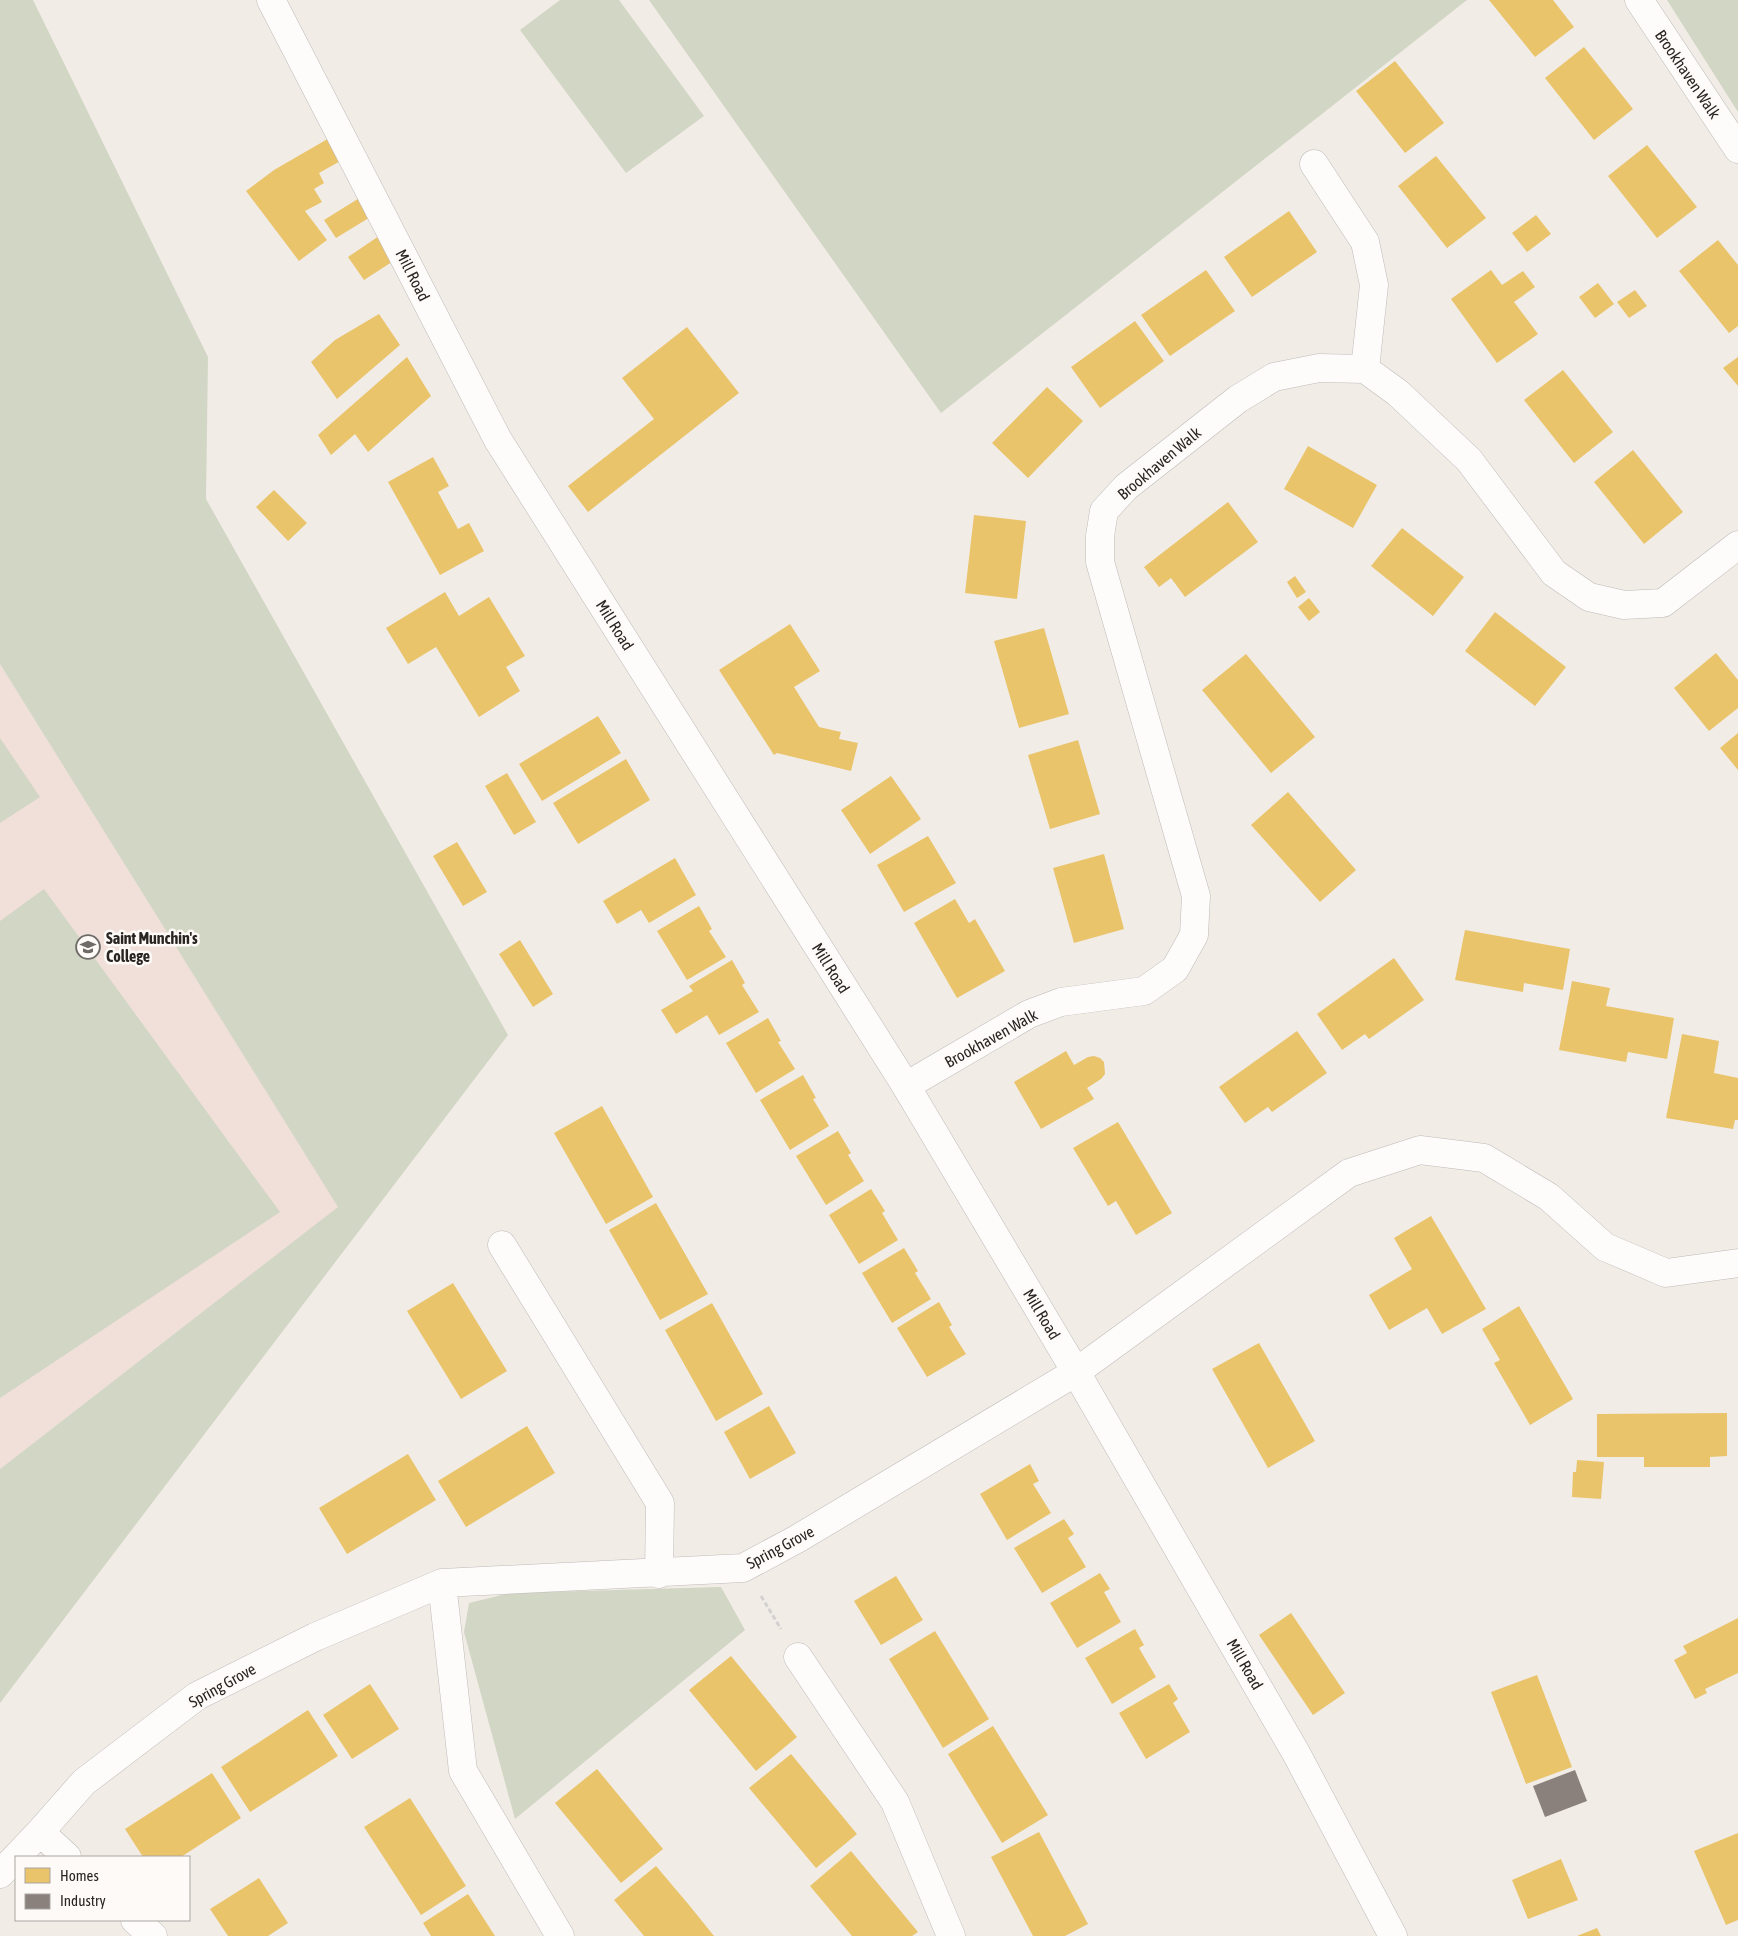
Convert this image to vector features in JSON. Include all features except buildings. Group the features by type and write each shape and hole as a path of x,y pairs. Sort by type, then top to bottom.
{"street":[{"name":"Mill Road","path":"271,0 498,440 906,1086 1076,1372 1296,1753 1393,1936"},
{"name":"Brookhaven Walk","path":"1638,0 1738,149"},
{"path":"1314,164 1365,242 1374,285 1365,369 1398,393 1469,460 1554,574 1589,597 1624,606 1663,603 1738,545"},
{"name":"Brookhaven Walk","path":"906,1086 1029,1014 1061,1002 1144,991 1175,969 1194,935 1196,896 1100,562 1100,536 1104,511 1126,487 1238,399 1274,377 1319,368 1365,369"},
{"name":"Spring Grove","path":"17,1856 84,1782 197,1696 315,1637 442,1583 659,1574 743,1568 806,1534 1076,1372 1349,1173 1420,1150 1484,1158 1550,1197 1605,1247 1666,1273 1738,1263"},
{"path":"502,1245 660,1503 659,1574"},
{"path":"442,1583 463,1771 560,1936"},
{"path":"798,1657 895,1802 951,1936"},
{"path":"40,1832 66,1856"},
{"name":"Spring Grove","path":"0,1874 15,1858"},
{"path":"136,1921 153,1936"}],"path":[{"path":"743,1568 798,1657"}],"shaded area":[{"name":"Saint Munchin's College","path":"0,664 339,1207 0,1469"}],"green space":[{"path":"0,0 33,0 208,357 206,499 508,1035 0,1703 0,1469 338,1207 0,664"},
{"path":"560,0 619,0 704,116 626,173 520,30"},
{"path":"649,0 1467,0 941,413"},
{"path":"1667,0 1738,0 1738,112"},
{"path":"0,738 40,797 0,823"},
{"path":"44,889 280,1212 0,1398 0,921"},
{"path":"721,1587 745,1630 515,1819 464,1632 469,1603 510,1593"}],"place":[{"name":"Saint Munchin's College","path":"88,947"}]}
